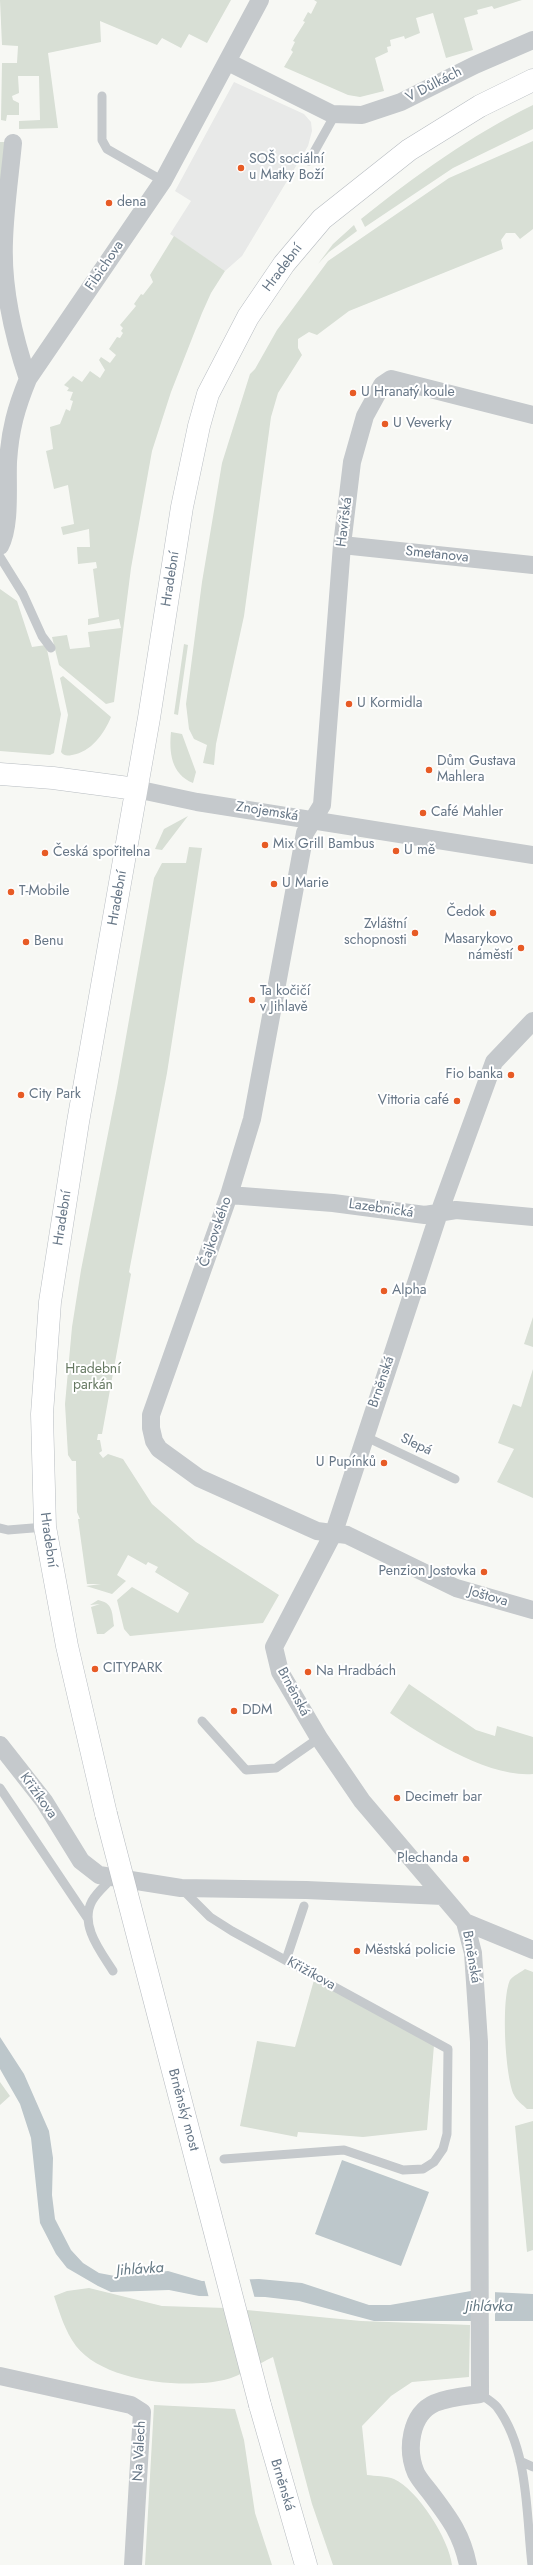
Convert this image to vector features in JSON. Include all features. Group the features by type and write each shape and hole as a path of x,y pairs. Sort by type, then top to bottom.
{"main road":[{"name":"Hradební","path":"106,1814 67,1646 45,1527 42,1414 50,1302 78,1122 136,789 189,468 208,394 234,342 284,264 322,219 409,150 480,106 533,80"},
{"name":"Znojemská","path":"0,774 136,789"},
{"name":"Brněnský most","path":"106,1814 260,2405"},
{"name":"Brněnská","path":"260,2405 306,2565"}],"street":[{"name":"Fibichova","path":"0,546 5,528 8,460 14,414 28,379 163,181 260,0"},
{"name":"V Důlkách","path":"228,62 332,114 362,115 401,102 475,65 533,40"},
{"path":"13,143 4,241 4,260 14,336 28,379"},
{"name":"Havířská","path":"314,819 322,805 342,545 352,462 365,416 382,385 391,379 533,416"},
{"name":"Smetanova","path":"342,545 533,565"},
{"name":"Znojemská","path":"136,789 197,802 314,819 533,855"},
{"name":"Čajkovského","path":"314,819 305,832 252,1119 229,1195 151,1415 151,1428 154,1441 159,1449 199,1478 317,1531 334,1532"},
{"name":"Brněnská","path":"480,2394 479,2042 473,1953 465,1922 362,1801 319,1738 280,1672 274,1647 334,1532 364,1436 439,1213 494,1062 499,1054 533,1021"},
{"name":"Lazebnická","path":"229,1195 333,1203 425,1215 456,1210 533,1217"},
{"name":"Joštova","path":"334,1532 347,1536 456,1588 533,1610"},
{"name":"Křižíkova","path":"0,1745 44,1801 81,1860 99,1875 181,1888 306,1890 443,1896"},
{"path":"465,1922 533,1950"},
{"name":"Na Valech","path":"0,2376 131,2405 142,2412 133,2565"},
{"path":"468,2565 463,2543 456,2530 416,2473 412,2458 411,2440 416,2423 424,2411 434,2404 452,2398 480,2394"}],"lane":[{"path":"102,96 102,140 107,149 163,181"},
{"path":"309,161 319,146 332,120 332,114"},
{"path":"0,557 23,594 42,636 51,648"},
{"name":"Slepá","path":"364,1436 455,1479"},
{"path":"0,1528 8,1530 45,1527"},
{"path":"202,1721 246,1770 276,1768 319,1738"},
{"path":"0,1788 88,1919"},
{"path":"112,1877 92,1901 88,1919 90,1933 113,1971"},
{"name":"Křižíkova","path":"181,1888 210,1917 448,2049 447,2134 443,2149 434,2162 423,2169 403,2170 344,2150 224,2159"},
{"path":"286,1960 304,1906"},
{"path":"480,2394 496,2405 500,2411 520,2460 532,2565"},
{"path":"520,2460 533,2467"}],"shaded area":[{"name":"SOŠ sociální u Matky Boží","path":"234,82 304,114 311,122 312,131 308,146 242,256 225,271 170,234 191,201 175,191"}],"green space":[{"path":"0,0 231,0 207,43 189,34 181,48 162,38 157,45 100,21 101,42 48,53 58,128 19,129 19,121 40,120 39,76 18,76 19,93 12,96 13,100 19,103 19,115 7,115 6,121 1,120 2,63 17,63 18,46 2,45"},
{"path":"314,0 522,0 494,9 492,6 477,10 478,14 464,18 473,50 446,58 433,13 416,18 420,33 405,39 404,36 390,40 391,46 387,47 388,52 375,58 384,91 360,97 348,95 284,67 293,52 291,50 295,42 293,41 305,22 303,21 308,12 311,14 317,2"},
{"path":"533,105 533,129 453,168 365,227 361,219 402,187 444,157 488,129"},
{"path":"533,141 533,229 520,239 515,233 506,233 501,240 503,249 349,311 317,335 309,332 298,339 298,348 302,355 278,393 271,417 244,616 216,744 214,765 203,763 207,745 194,739 189,729 186,704 202,582 222,463 250,374 255,369 277,330 328,261 449,178"},
{"path":"0,142 6,142 0,217"},
{"path":"354,225 357,231 329,252 318,264 333,244"},
{"path":"174,236 225,271 211,293 202,313 171,392 152,451 131,568 114,702 106,704 59,665 52,637 67,635 70,649 90,647 88,632 121,628 119,619 88,625 88,619 99,617 93,569 97,568 96,562 78,564 77,547 90,547 89,529 63,535 61,527 74,524 68,485 54,489 46,451 53,449 50,427 60,424 66,409 70,411 73,401 70,400 73,392 67,391 69,388 64,385 73,376 82,382 90,371 100,378 105,370 99,360 101,357 110,363 116,355 109,349 117,337 120,338 123,333 121,331 123,328 120,325 136,306 134,304 141,294 143,295 153,282 150,275"},
{"path":"0,589 17,601 32,647 46,645 61,714 54,753 50,755 0,751"},
{"path":"184,644 188,645 178,715 174,714"},
{"path":"63,676 111,717 101,736 91,746 79,753 69,756 64,755 61,752 68,715 60,678"},
{"path":"171,732 182,734 196,772 193,783 180,774 173,762 170,747"},
{"path":"188,816 162,850 155,849 164,829"},
{"name":"Hradební parkán","path":"189,847 202,848 167,1073 129,1272 131,1274 102,1434 98,1434 97,1440 100,1440 102,1451 99,1453 103,1458 108,1454 123,1459 152,1504 196,1542 279,1595 263,1623 130,1636 124,1629 117,1600 132,1587 178,1613 189,1593 155,1572 158,1567 148,1562 146,1565 128,1555 117,1575 126,1581 112,1594 86,1586 101,1584 87,1584 78,1519 80,1519 77,1512 76,1461 72,1461 68,1455 65,1404 72,1327 81,1270 117,1088 154,878 162,863 186,863"},
{"path":"533,1317 533,1347 524,1344"},
{"path":"533,1369 533,1498 497,1482 514,1449 498,1443 513,1404 521,1407"},
{"path":"98,1600 107,1603 113,1616 114,1626 104,1634 97,1634 91,1607 100,1604 90,1605"},
{"path":"409,1684 476,1730 495,1736 497,1726 533,1737 533,1774 516,1774 497,1770 477,1763 439,1744 390,1713"},
{"path":"525,1969 533,1972 533,2109 527,2109 514,2095 508,2071 505,2038 507,1990 510,1980"},
{"path":"314,1980 434,2045 427,2130 363,2137 298,2132 297,2137 240,2126 257,2041 295,2047"},
{"path":"0,2082 10,2096 0,2105"},
{"path":"533,2121 533,2250 527,2252 515,2126"},
{"path":"89,2288 162,2306 226,2308 361,2321 470,2325 469,2377 412,2382 391,2396 362,2426 367,2475 394,2479 413,2493 439,2529 450,2554 452,2565 333,2565 312,2504 273,2357 237,2376 207,2383 167,2383 145,2380 124,2375 105,2368 89,2358 76,2346 63,2322 54,2296 67,2291"},
{"path":"154,2405 235,2409 244,2440 255,2513 272,2565 145,2565"}],"water":[{"name":"Jihlávka","path":"0,2037 24,2074 49,2131 53,2158 52,2195 55,2219 71,2250 83,2263 99,2273 120,2277 168,2271 202,2281 259,2279 302,2283 369,2305 390,2305 471,2291 533,2294 533,2321 374,2321 299,2301 265,2297 199,2296 169,2290 111,2292 98,2286 67,2268 56,2254 40,2223 31,2138 20,2104 0,2069"},
{"path":"342,2160 429,2192 401,2266 315,2234"}],"pier":[{"path":"249,2277 255,2299 209,2298 204,2279"},
{"path":"472,2289 495,2290 495,2325 472,2324"}],"place":[{"name":"SOŠ sociální u Matky Boží","path":"241,168"},
{"name":"dena","path":"109,203"},
{"name":"U Hranatý koule","path":"353,393"},
{"name":"U Veverky","path":"385,424"},
{"name":"U Kormidla","path":"349,704"},
{"name":"Dům Gustava Mahlera","path":"429,770"},
{"name":"Café Mahler","path":"423,813"},
{"name":"Mix Grill Bambus","path":"265,845"},
{"name":"U mě","path":"396,851"},
{"name":"Česká spořitelna","path":"45,853"},
{"name":"U Marie","path":"274,884"},
{"name":"T-Mobile","path":"11,892"},
{"name":"Čedok","path":"493,913"},
{"name":"Zvláštní schopnosti","path":"415,933"},
{"name":"Benu","path":"26,942"},
{"name":"Masarykovo náměstí","path":"521,948"},
{"name":"Ta kočičí v Jihlavě","path":"252,1000"},
{"name":"Fio banka","path":"511,1075"},
{"name":"City Park","path":"21,1095"},
{"name":"Vittoria café","path":"457,1101"},
{"name":"Alpha","path":"384,1291"},
{"name":"U Pupínků","path":"384,1463"},
{"name":"Penzion Jostovka","path":"484,1572"},
{"name":"CITYPARK","path":"95,1669"},
{"name":"Na Hradbách","path":"308,1672"},
{"name":"DDM","path":"234,1711"},
{"name":"Decimetr bar","path":"397,1798"},
{"name":"Plechanda","path":"466,1859"},
{"name":"Městská policie","path":"357,1951"}]}
